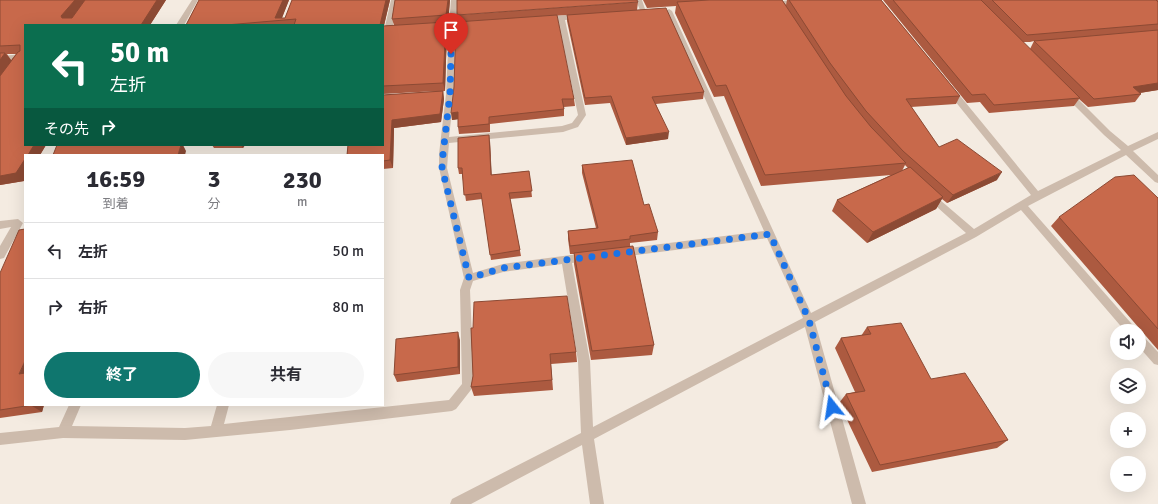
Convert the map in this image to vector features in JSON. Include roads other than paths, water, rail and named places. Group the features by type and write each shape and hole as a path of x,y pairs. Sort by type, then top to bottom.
{"street":[{"path":"181,24 195,0"},
{"path":"394,0 386,31 396,30"},
{"path":"0,439 63,432 185,434 452,405 468,386 465,290 469,278 442,168 454,0"},
{"path":"639,0 642,12"},
{"path":"760,4 781,6 818,0"},
{"path":"669,11 809,320 859,504"},
{"path":"537,20 590,16"},
{"path":"445,140 563,128 575,125 582,115 561,18"},
{"path":"428,28 475,25"},
{"path":"0,58 23,57"},
{"path":"12,68 23,57"},
{"path":"942,80 1038,196"},
{"path":"1064,90 1107,133 1158,180"},
{"path":"457,504 973,234 1038,196 1158,135"},
{"path":"923,189 973,234"},
{"path":"1022,205 1126,324"},
{"path":"0,225 18,223 0,255"},
{"path":"613,254 770,234"},
{"path":"469,278 503,268 597,256"},
{"path":"566,260 584,361 587,437 597,504"},
{"path":"1146,347 1158,360"},
{"path":"63,432 75,406"},
{"path":"216,431 223,406"}]}
